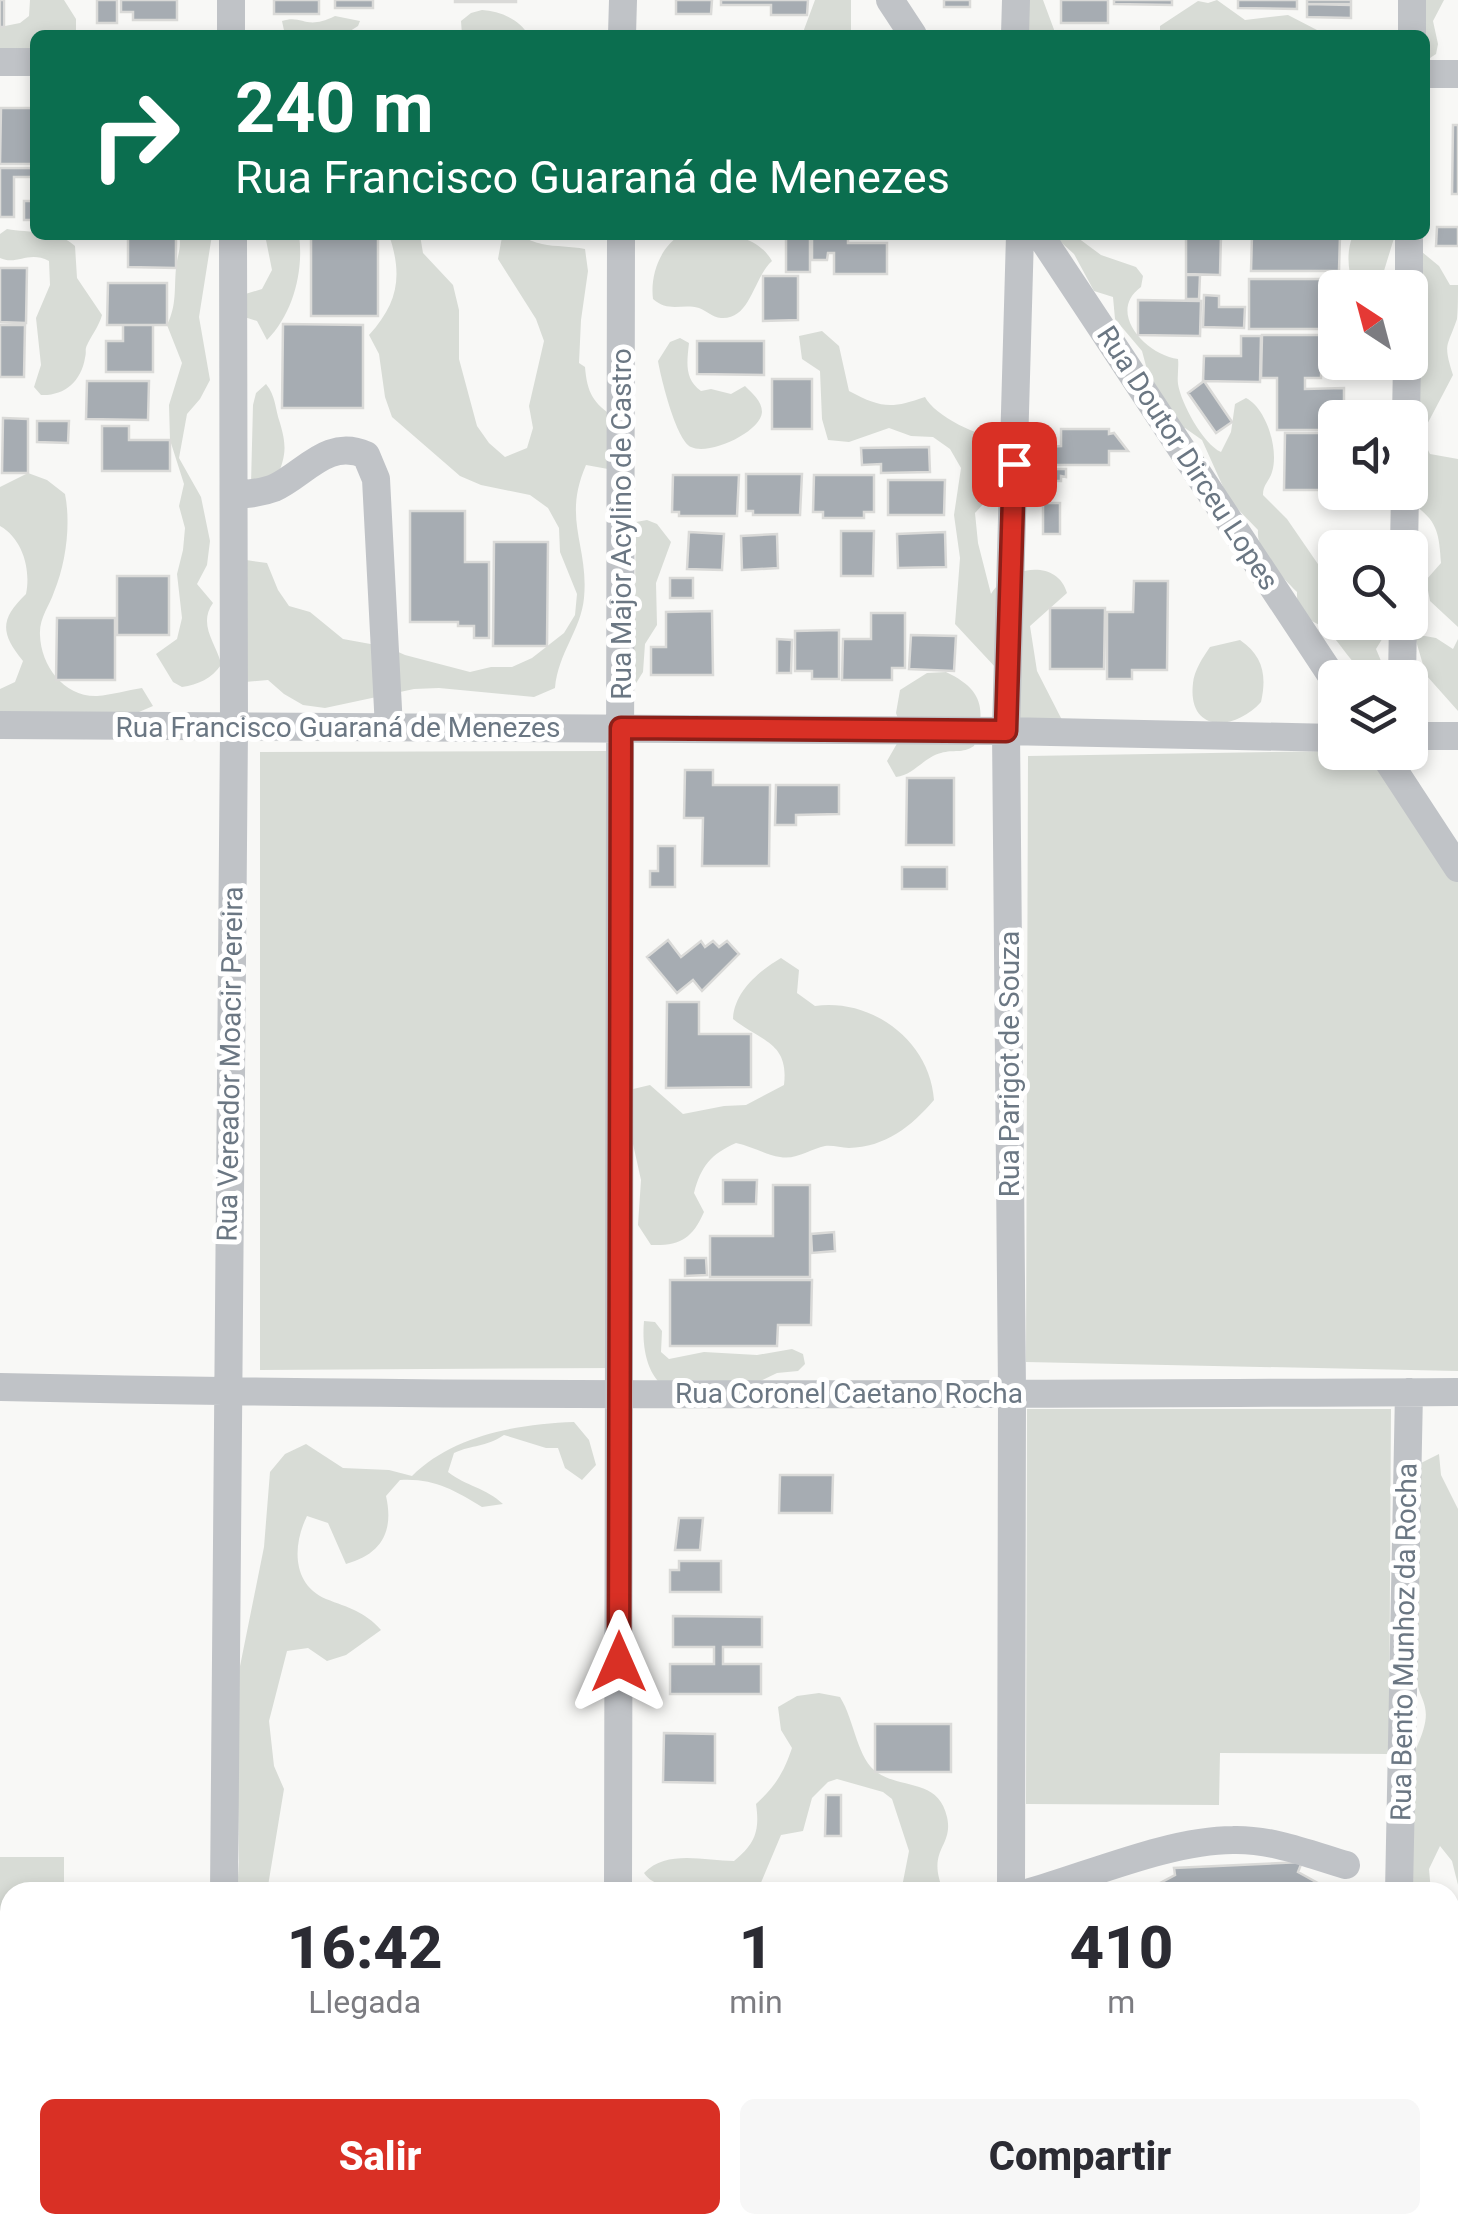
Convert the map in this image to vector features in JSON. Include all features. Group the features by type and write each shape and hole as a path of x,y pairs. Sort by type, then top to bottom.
{"street":[{"path":"231,0 231,30"},
{"path":"622,0 622,30"},
{"path":"890,0 910,30"},
{"path":"1015,30 1016,0"},
{"path":"1412,0 1412,30"},
{"path":"0,62 30,62"},
{"path":"1430,74 1458,74"},
{"name":"Rua Vereador Moacir Pereira","path":"224,1882 234,728 232,240"},
{"name":"Rua Major Acylino de Castro","path":"618,1882 622,240"},
{"name":"Rua Parigot de Souza","path":"1010,1882 1012,1392 1006,731 1020,240"},
{"name":"Rua Doutor Dirceu Lopes","path":"1043,240 1321,660"},
{"path":"1409,270 1410,240"},
{"path":"235,495 260,493 278,486 324,454 366,455 376,479 389,728"},
{"name":"Rua Francisco Guaraná de Menezes","path":"0,725 1006,731 1318,738"},
{"path":"1428,736 1458,736"},
{"path":"1394,770 1458,868"},
{"name":"Rua Coronel Caetano Rocha","path":"0,1387 620,1394 1458,1392"},
{"name":"Rua Bento Munhoz da Rocha","path":"1399,1882 1409,1392"},
{"path":"1063,1882 1184,1846 1231,1840 1276,1843 1346,1866"}],"shaded area":[{"path":"30,0 64,0 76,19 76,30 30,30 30,60 0,60 0,27 20,23 29,16"},
{"path":"815,0 851,0 851,30 804,30"},
{"path":"1010,0 1043,0 1054,30 1018,30"},
{"path":"1217,0 1245,20 1288,15 1317,30 1160,30 1160,26 1198,1"},
{"path":"1403,0 1444,0 1433,21 1438,44 1436,54 1430,58 1430,30 1422,30"},
{"path":"495,12 524,30 462,30 461,21 471,13"},
{"path":"335,16 360,21 352,30 284,30 282,21 317,22"},
{"path":"7,229 30,232 30,240 65,240 75,246 77,278 102,315 87,346 80,374 57,393 41,395 34,387 41,365 36,318 50,285 49,261 35,257 0,258 0,234"},
{"path":"179,240 211,240 199,317 210,380 187,414 179,458 201,497 210,541 207,565 197,584 213,603 207,626 221,663 246,560 267,563 289,606 310,612 343,639 387,647 470,672 512,667 532,658 564,633 575,615 577,594 560,552 559,528 548,508 530,495 481,485 460,476 392,417 379,354 369,335 386,312 395,288 396,263 390,240 421,240 423,253 453,285 459,310 459,359 477,426 505,457 527,448 533,428 529,406 544,341 536,319 498,259 501,240 531,240 585,249 588,271 579,363 585,367 592,396 615,417 608,469 586,465 579,484 576,517 584,598 555,688 534,697 414,689 325,708 303,705 268,680 245,682 221,665 194,685 182,687 173,682 156,654 177,639 182,618 177,574 185,528 179,506 184,484 170,440 169,405 182,363 167,325 174,304"},
{"path":"266,240 299,240 295,291 284,318 267,340 257,321 235,314 242,295 262,289 272,270"},
{"path":"675,240 747,240 764,250 772,261 739,312 721,318 699,308 670,307 653,299 653,281 667,247"},
{"path":"1059,240 1081,240 1101,255 1136,267 1143,276 1141,287 1131,297 1129,320 1134,331 1154,350 1178,359 1183,402 1214,448 1221,452 1231,432 1235,404 1246,398 1260,411 1270,431 1274,453 1263,495 1287,519 1318,564 1318,625 1303,615 1297,592 1266,556 1258,530 1229,500 1202,440 1185,428 1170,430 1153,392 1142,351 1115,319 1113,297 1094,291 1074,254"},
{"path":"1351,240 1393,240 1384,270 1349,270"},
{"path":"1422,252 1439,266 1450,285 1458,285 1457,319 1448,346 1453,375 1428,423 1428,400 1402,400 1395,380 1428,380 1428,270 1416,270"},
{"path":"822,331 839,346 849,391 886,405 925,397 962,427 1009,438 1005,480 975,513 978,543 991,594 1008,577 1031,570 1053,574 1067,593 1030,626 1037,671 1062,720 1020,727 1010,683 955,624 960,558 954,515 961,468 950,449 933,437 911,436 889,428 849,442 828,440 822,419 820,371 802,359 799,336"},
{"path":"680,338 689,343 689,376 701,391 731,394 745,386 758,401 762,408 759,420 744,434 710,448 699,449 685,442 670,408 658,361 670,342"},
{"path":"266,384 274,398 284,458 276,480 251,484 253,405 256,393"},
{"path":"1428,450 1430,454 1458,459 1458,627 1430,601 1428,578 1441,563 1435,527 1420,510 1428,510"},
{"path":"28,473 47,480 65,494 67,506 64,556 40,629 41,647 50,668 56,678 74,691 97,696 142,688 153,706 132,715 0,712 0,689 15,682 23,661 10,642 6,626 11,611 26,594 27,575 20,547 0,526 0,487"},
{"path":"647,520 657,524 671,542 656,583 657,625 645,644 643,672 633,688 628,623 635,589 636,522"},
{"path":"1436,638 1453,649 1458,639 1458,711 1428,677 1428,660 1422,660 1416,640"},
{"path":"1240,640 1254,653 1261,667 1261,702 1250,712 1226,722 1205,719 1197,712 1193,700 1197,669 1210,647"},
{"path":"1336,640 1382,640 1376,649 1381,660 1352,660"},
{"path":"946,672 967,685 978,701 980,721 974,746 935,755 896,777 887,761 903,733 896,713 900,690 927,673"},
{"path":"613,751 613,1368 260,1370 260,752"},
{"path":"1318,751 1318,770 1384,770 1458,880 1458,1371 1026,1362 1028,756"},
{"path":"781,958 799,970 797,993 815,1006 857,1009 877,1017 910,1042 922,1059 934,1100 896,1134 862,1147 825,1146 786,1158 736,1143 727,1147 708,1162 700,1175 694,1193 704,1212 695,1229 677,1242 651,1245 638,1225 641,1180 631,1135 629,1090 650,1085 683,1114 746,1105 784,1085 778,1051 733,1019 738,1000 749,983"},
{"path":"644,1321 655,1322 662,1331 661,1352 669,1359 704,1352 757,1355 792,1349 803,1354 805,1364 798,1371 777,1373 756,1383 697,1380 662,1385 646,1355"},
{"path":"1027,1409 1391,1409 1389,1754 1220,1753 1219,1805 1026,1804"},
{"path":"574,1422 589,1440 596,1465 582,1480 565,1468 558,1448 504,1435 461,1450 454,1453 448,1472 503,1504 482,1507 443,1486 400,1480 386,1496 388,1520 377,1547 346,1564 328,1523 307,1516 298,1551 306,1584 326,1599 362,1614 381,1630 346,1655 327,1661 308,1648 287,1651 269,1721 274,1766 284,1789 269,1882 238,1882 236,1686 264,1547 270,1472 285,1454 306,1444 343,1468 389,1470 412,1476 428,1462 467,1441 531,1426"},
{"path":"1439,1454 1441,1475 1458,1509 1458,1882 1452,1861 1440,1846 1429,1869 1430,1882 1408,1882 1415,1751 1426,1712 1416,1677 1413,1638 1421,1463"},
{"path":"819,1693 840,1697 871,1767 888,1778 928,1791 943,1805 948,1827 938,1858 940,1882 903,1882 909,1851 892,1799 883,1792 837,1779 828,1782 812,1798 803,1831 781,1835 761,1882 651,1880 644,1873 664,1861 734,1861 747,1849 756,1829 756,1804 778,1779 792,1748 781,1730 778,1707 797,1696"},
{"path":"0,1857 64,1857 64,1882 0,1882"}],"building":[{"path":"0,0 4,0 4,27 0,27"},
{"path":"97,0 117,0 117,23 97,23"},
{"path":"121,0 177,0 177,20 133,20 133,12 121,12"},
{"path":"274,0 319,0 319,14 274,14"},
{"path":"335,0 373,0 373,8 335,8"},
{"path":"516,0 516,2 455,2"},
{"path":"676,0 712,0 711,14 676,14"},
{"path":"721,0 808,0 807,15 771,15 771,5 721,5"},
{"path":"944,0 970,0 970,7 944,7"},
{"path":"1061,0 1108,0 1108,23 1061,23"},
{"path":"1114,0 1172,0 1172,5 1114,4"},
{"path":"1238,0 1297,0 1297,9 1238,8"},
{"path":"1307,0 1351,0 1351,4 1307,4"},
{"path":"1307,4 1351,5 1351,18 1307,17"},
{"path":"1,108 30,108 30,164 0,164"},
{"path":"1453,125 1458,125 1458,194 1452,194"},
{"path":"0,168 30,168 30,177 14,177 14,217 0,217"},
{"path":"24,201 30,201 30,220 24,220"},
{"path":"1437,227 1458,227 1458,246 1436,246"},
{"path":"128,240 176,240 176,268 128,267"},
{"path":"311,240 378,240 378,316 311,316"},
{"path":"786,240 810,240 810,272 786,272"},
{"path":"812,240 887,243 887,274 834,274 834,253 828,253 827,260 812,260"},
{"path":"1186,240 1221,240 1220,275 1186,274"},
{"path":"1252,240 1340,240 1339,270 1251,271"},
{"path":"0,268 27,268 26,323 0,322"},
{"path":"1186,275 1200,275 1199,299 1186,299"},
{"path":"763,276 798,276 798,320 763,321"},
{"path":"1249,279 1318,279 1318,329 1249,329"},
{"path":"108,283 167,283 167,325 107,325"},
{"path":"1204,295 1219,296 1219,307 1245,307 1244,328 1203,327"},
{"path":"1138,300 1201,301 1200,336 1138,335"},
{"path":"283,324 363,325 363,408 282,408"},
{"path":"0,325 25,325 24,377 0,377"},
{"path":"123,325 153,325 153,372 106,372 106,341 123,341"},
{"path":"1262,335 1318,335 1318,378 1305,378 1305,389 1344,388 1344,400 1318,400 1318,430 1277,430 1277,378 1261,378"},
{"path":"1241,336 1261,336 1260,382 1203,381 1204,356 1241,356"},
{"path":"697,341 764,341 764,375 697,374"},
{"path":"772,379 812,379 812,429 772,429"},
{"path":"87,381 149,381 148,420 86,419"},
{"path":"1204,381 1232,422 1216,433 1188,393"},
{"path":"3,418 28,419 28,473 2,473"},
{"path":"37,421 69,421 68,443 37,442"},
{"path":"102,426 129,426 129,440 170,440 170,471 102,471"},
{"path":"1061,429 1109,429 1109,434 1114,433 1128,451 1109,451 1109,465 1045,465 1045,447 1061,446"},
{"path":"1285,433 1318,433 1318,490 1284,490"},
{"path":"929,447 930,472 881,473 881,464 862,465 861,448"},
{"path":"1045,469 1066,469 1066,477 1045,481"},
{"path":"746,474 802,474 800,515 753,515 753,511 746,511"},
{"path":"673,475 739,475 737,516 679,516 679,512 672,512"},
{"path":"814,475 874,475 874,512 864,512 864,518 823,518 823,512 813,512"},
{"path":"888,480 945,480 944,515 888,515"},
{"path":"1043,503 1060,503 1060,534 1043,534"},
{"path":"410,511 465,511 465,562 489,562 489,638 474,638 474,626 458,626 458,622 410,622"},
{"path":"841,531 874,531 873,576 841,576"},
{"path":"689,532 724,534 722,570 687,569"},
{"path":"945,532 946,567 898,568 897,534"},
{"path":"777,534 778,568 742,570 741,536"},
{"path":"494,542 548,542 547,646 493,646"},
{"path":"117,576 169,576 169,635 117,635"},
{"path":"670,578 693,578 693,598 670,598"},
{"path":"1134,581 1168,581 1167,670 1132,670 1132,679 1107,679 1107,612 1133,612"},
{"path":"1050,608 1105,608 1104,669 1050,669"},
{"path":"712,611 713,675 651,675 651,647 666,647 666,612"},
{"path":"871,613 905,613 905,668 892,668 892,680 842,680 843,639 871,639"},
{"path":"57,618 115,618 115,680 56,680"},
{"path":"839,630 839,679 812,679 812,671 795,671 795,631"},
{"path":"911,635 956,636 954,671 909,669"},
{"path":"777,639 792,640 791,673 777,673"},
{"path":"685,770 713,770 713,785 770,785 769,866 702,866 703,818 684,818"},
{"path":"907,778 954,778 954,845 906,845"},
{"path":"776,785 839,785 839,814 796,815 796,825 775,825"},
{"path":"658,846 675,846 675,887 650,887 650,871 658,871"},
{"path":"902,867 947,867 947,889 902,889"},
{"path":"668,940 681,957 701,941 705,947 713,941 719,947 727,941 739,954 702,991 693,980 677,993 647,957"},
{"path":"667,1002 699,1002 699,1034 751,1034 751,1087 666,1088"},
{"path":"723,1180 757,1180 756,1204 723,1204"},
{"path":"773,1185 810,1185 810,1277 710,1277 710,1236 773,1236"},
{"path":"834,1232 835,1251 812,1253 811,1234"},
{"path":"685,1258 706,1258 707,1275 685,1276"},
{"path":"670,1280 812,1280 811,1325 778,1325 777,1346 670,1346"},
{"path":"780,1475 833,1475 832,1513 779,1513"},
{"path":"679,1518 703,1518 700,1550 675,1550"},
{"path":"679,1561 721,1561 721,1592 670,1592 670,1570 679,1570"},
{"path":"673,1616 762,1617 762,1647 723,1647 723,1664 761,1664 761,1694 670,1694 670,1664 714,1664 714,1647 673,1647"},
{"path":"875,1724 951,1724 951,1772 875,1772"},
{"path":"664,1733 715,1734 715,1783 663,1782"},
{"path":"826,1795 841,1795 841,1836 825,1836"},
{"path":"1302,1862 1298,1872 1316,1882 1162,1882 1175,1875 1174,1868"}],"route":[{"path":"619,1662 621,728 1006,731 1014,464"}]}
